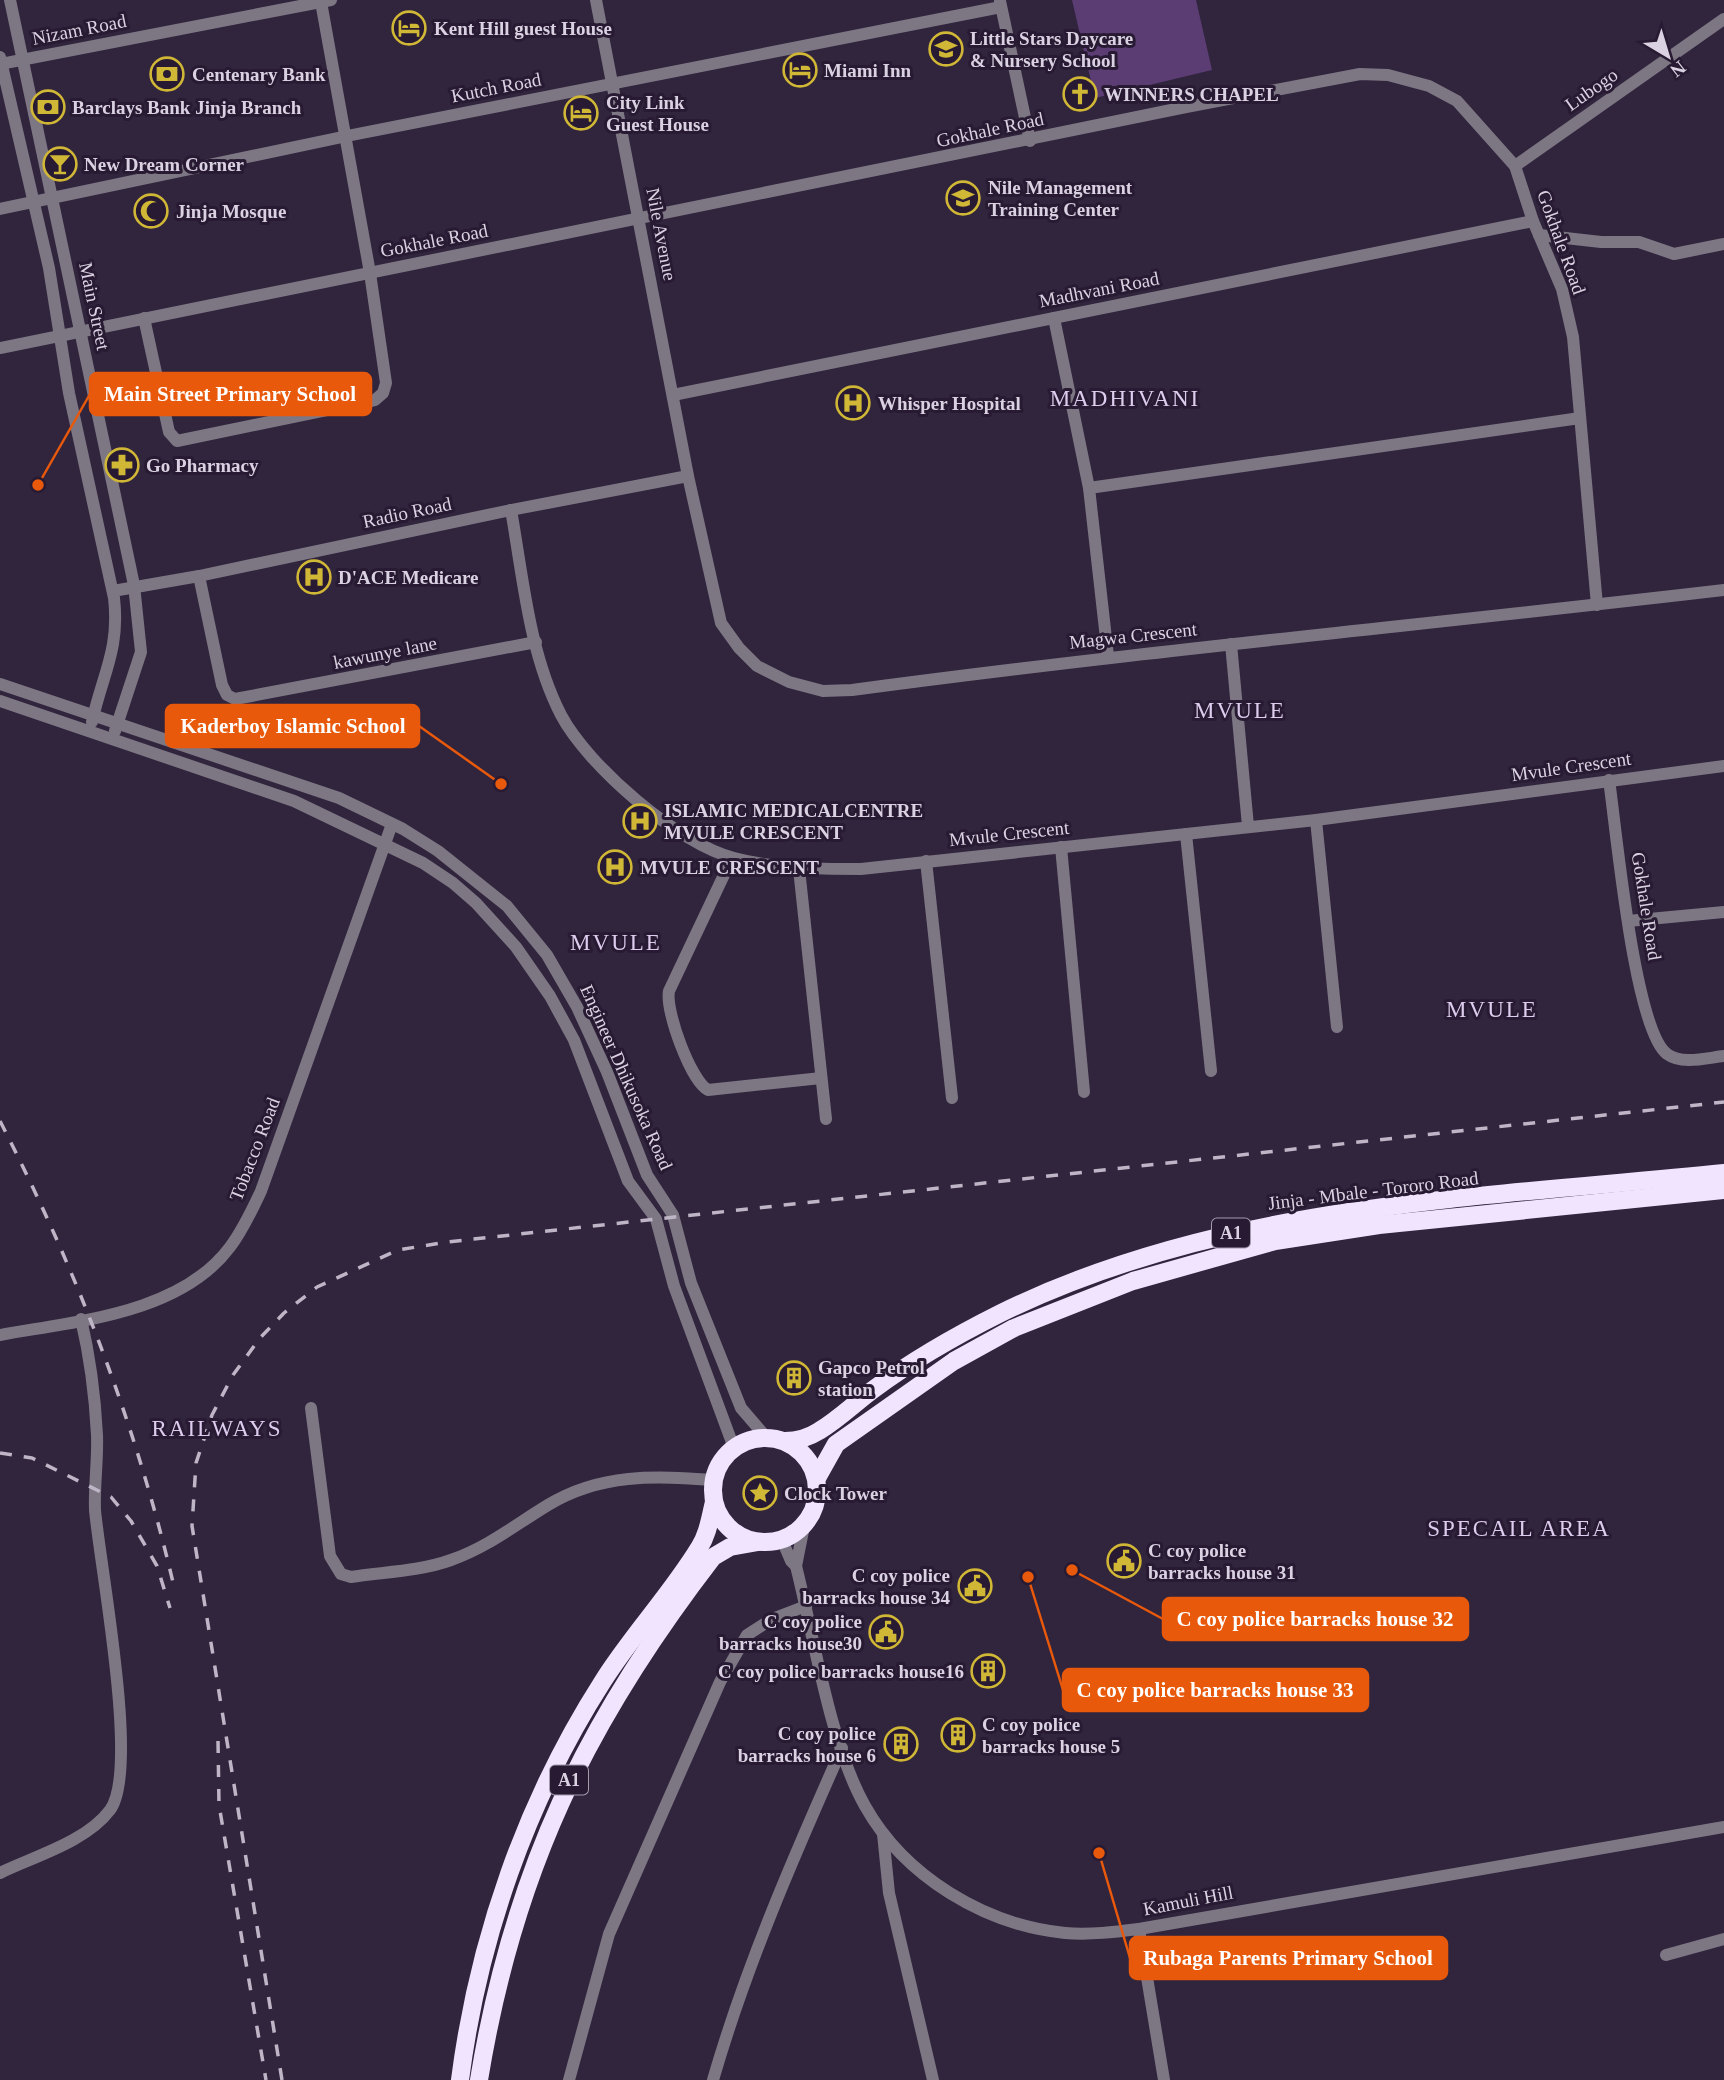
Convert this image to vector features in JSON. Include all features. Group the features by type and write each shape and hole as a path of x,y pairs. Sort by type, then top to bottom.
{"highway":[{"name":"Jinja - Mbale - Tororo Road","path":"785,1441 797,1441 819,1431 886,1381 1001,1313 1062,1286 1185,1245 1266,1224 1371,1209 1724,1173"},
{"name":"Jinja - Mbale - Tororo Road","path":"817,1478 836,1444 954,1362 1014,1328 1133,1281 1275,1241 1379,1225 1724,1190"},
{"name":"A1","path":"766,1437 785,1441"},
{"path":"714,1480 718,1468 734,1448 749,1440 766,1437"},
{"path":"785,1441 805,1456 817,1478"},
{"name":"A1","path":"479,2080 489,2017 508,1944 549,1823 572,1775 635,1665 713,1558 730,1547 782,1540 804,1526 816,1503 817,1478"},
{"name":"A1","path":"460,2080 466,2030 482,1959 502,1890 533,1816 601,1684 639,1627 700,1546 714,1502 714,1480"},
{"path":"714,1502 718,1514 734,1533 758,1542"}],"street":[{"name":"Main Street","path":"10,0 134,585 141,652 112,741"},
{"name":"Nile Avenue","path":"596,0 688,476"},
{"name":"Nizam Road","path":"0,62 326,1"},
{"path":"144,318 169,432 173,439 183,442 375,400 383,393 386,383 370,272 326,1"},
{"name":"Kutch Road","path":"0,209 1000,4"},
{"path":"1000,4 1030,141"},
{"name":"Lubogo","path":"1515,166 1724,19"},
{"name":"Main Street","path":"0,62 49,268 58,336 113,591 117,625 115,646 90,733"},
{"name":"Gokhale Road","path":"0,348 1360,74 1388,75 1429,86 1457,101 1515,166 1533,221 1562,289 1573,337 1597,605"},
{"name":"Madhvani Road","path":"673,395 1533,221"},
{"path":"1539,235 1601,242 1639,242 1674,254 1724,244"},
{"path":"1054,318 1089,488 1108,656"},
{"path":"1089,488 1580,418"},
{"name":"Radio Road","path":"113,591 134,585 199,576 511,510 688,476"},
{"name":"Magwa Crescent","path":"688,476 721,623 738,648 757,666 789,682 822,691 852,690 1108,656 1724,590"},
{"name":"Mvule Crescent","path":"511,510 536,642 562,716 607,773 656,816 732,858 799,869 861,869 1316,820 1724,766"},
{"name":"kawunye lane","path":"199,576 222,685 227,695 243,700 536,642"},
{"path":"1231,644 1248,827"},
{"name":"Engineer Dhikusoka Road","path":"0,684 339,798 438,851 507,906 547,955 564,982 607,1072 647,1175 673,1215 691,1283 741,1408 766,1437"},
{"name":"Engineer Dhikusoka Road","path":"0,701 294,801 423,863 468,896 516,947 550,996 592,1084 628,1181 656,1219 674,1286 734,1448"},
{"name":"Gokhale Road","path":"1609,780 1629,921 1646,1012 1654,1036 1667,1054 1677,1059 1724,1056"},
{"path":"1316,820 1337,1027"},
{"name":"Tobacco Road","path":"0,1335 81,1319 168,1295 193,1282 230,1248 261,1191 391,824"},
{"path":"1186,834 1211,1071"},
{"path":"1061,847 1084,1092"},
{"path":"732,858 668,997 670,1012 685,1053 698,1082 708,1090 821,1078"},
{"path":"926,860 952,1098"},
{"path":"799,869 825,1119"},
{"path":"1629,921 1724,912"},
{"path":"0,1873 72,1839 94,1825 110,1809 122,1774 112,1640 95,1510 97,1437 88,1348 81,1319"},
{"path":"311,1408 330,1556 341,1574 351,1577 448,1561 494,1542 562,1497 605,1481 630,1476 714,1480"},
{"name":"Kamuli Hill","path":"804,1526 796,1566 842,1748 865,1805 883,1834 932,1881 985,1912 1024,1926 1065,1933 1139,1929 1724,1827"},
{"name":"Kamuli Hill","path":"782,1540 790,1560 796,1566"},
{"path":"569,2080 613,1924 726,1670 747,1635 772,1619 806,1606"},
{"path":"713,2080 742,1992 842,1748"},
{"path":"883,1834 889,1893 933,2080"},
{"path":"1139,1929 1164,2080"},
{"path":"1666,1955 1724,1939"}],"shaded area":[{"path":"1072,0 1196,0 1212,70 1095,98"}],"railway":[{"path":"282,2080 192,1526 196,1463 212,1415 233,1375 260,1338 284,1313 317,1287 398,1250 447,1242 1724,1102"},
{"path":"0,1121 54,1235 102,1350 142,1469 175,1591"},
{"path":"0,1453 32,1458 111,1497 131,1521 157,1566 170,1608"},
{"path":"218,1741 219,1805 266,2080"}],"place":[{"name":"Kent Hill guest House","path":"409,28"},
{"name":"Little Stars Daycare & Nursery School","path":"946,49"},
{"name":"Miami Inn","path":"800,70"},
{"name":"Centenary Bank","path":"167,74"},
{"name":"WINNERS CHAPEL","path":"1080,94"},
{"name":"Barclays Bank Jinja Branch","path":"48,107"},
{"name":"City Link Guest House","path":"581,113"},
{"name":"New Dream Corner","path":"60,164"},
{"name":"Nile Management Training Center","path":"963,198"},
{"name":"Jinja Mosque","path":"151,211"},
{"name":"Whisper Hospital","path":"853,403"},
{"name":"Go Pharmacy","path":"122,465"},
{"name":"Main Street Primary School","path":"38,485"},
{"name":"D'ACE Medicare","path":"314,577"},
{"name":"Kaderboy Islamic School","path":"501,784"},
{"name":"ISLAMIC MEDICALCENTRE MVULE CRESCENT","path":"640,821"},
{"name":"MVULE CRESCENT","path":"615,867"},
{"name":"Gapco Petrol station","path":"794,1378"},
{"name":"Clock Tower","path":"760,1493"},
{"name":"C coy police barracks house 31","path":"1124,1561"},
{"name":"C coy police barracks house 32","path":"1072,1570"},
{"name":"C coy police barracks house 33","path":"1028,1577"},
{"name":"C coy police barracks house 34","path":"975,1586"},
{"name":"C coy police barracks house30","path":"886,1632"},
{"name":"C coy police barracks house16","path":"988,1671"},
{"name":"C coy police barracks house 5","path":"958,1735"},
{"name":"C coy police barracks house 6","path":"901,1744"},
{"name":"Rubaga Parents Primary School","path":"1099,1853"}],"district":[{"name":"MADHIVANI","path":"1125,398"},
{"name":"MVULE","path":"1240,710"},
{"name":"MVULE","path":"616,942"},
{"name":"MVULE","path":"1492,1009"},
{"name":"RAILWAYS","path":"217,1428"},
{"name":"SPECAIL AREA","path":"1519,1528"}]}
